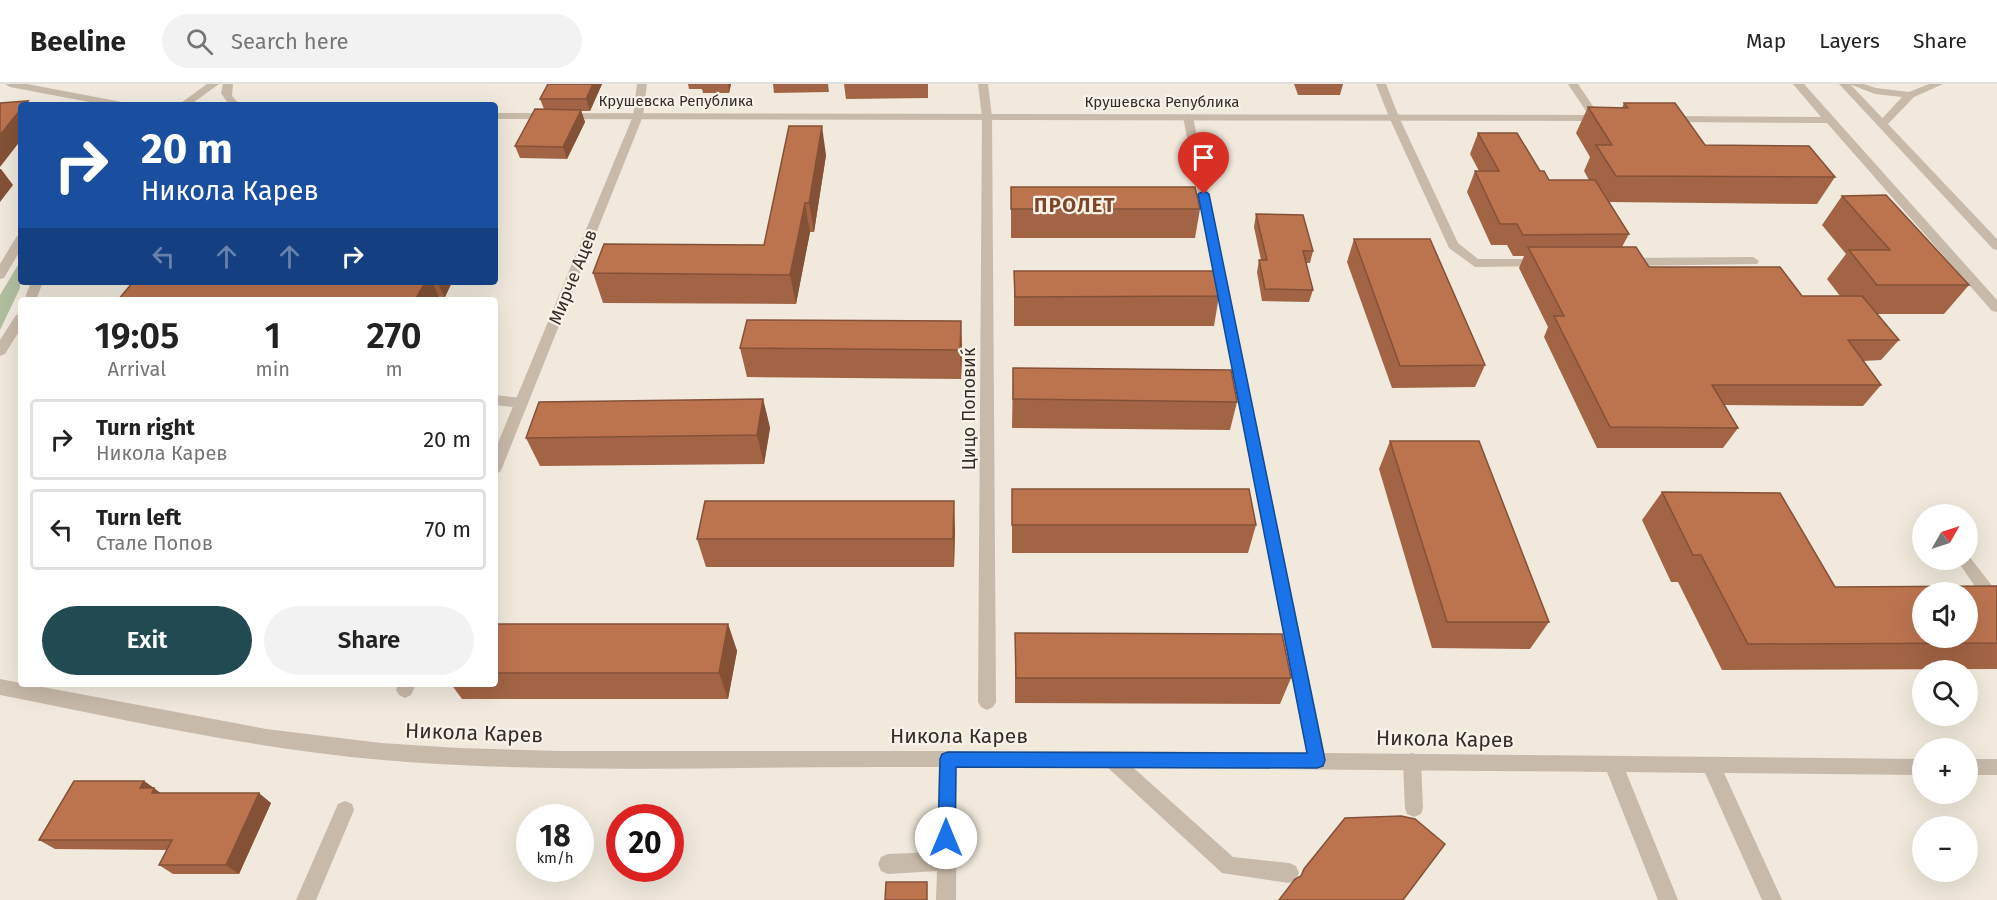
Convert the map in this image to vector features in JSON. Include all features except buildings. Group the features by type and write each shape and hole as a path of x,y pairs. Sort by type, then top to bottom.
{"street":[{"path":"10,84 106,102"},
{"path":"187,102 214,84"},
{"path":"228,84 225,90 232,102"},
{"name":"Мирче Ацев","path":"498,460 638,116 642,84"},
{"path":"983,84 987,117"},
{"path":"1381,84 1453,245 1475,263 1546,263"},
{"path":"1573,84 1596,118"},
{"path":"1798,84 1997,308"},
{"path":"1844,84 1997,246"},
{"path":"1854,84 1875,91 1910,95"},
{"path":"1883,123 1910,95 1938,84"},
{"path":"36,89 59,102"},
{"name":"Крушевска Република","path":"498,116 1617,118"},
{"name":"Цицо Поповиќ","path":"987,117 987,702"},
{"path":"1188,117 1317,760"},
{"path":"1658,119 1829,120"},
{"path":"0,275 18,244"},
{"path":"1624,259 1753,261"},
{"path":"0,351 18,323"},
{"path":"498,400 521,403"},
{"path":"1972,570 1997,605"},
{"name":"Никола Карев","path":"0,687 259,736 356,749 428,755 560,759 1317,760 1912,767"},
{"path":"946,900 948,759"},
{"path":"1111,759 1229,867 1289,873"},
{"path":"1412,761 1414,808"},
{"path":"1613,764 1668,900"},
{"path":"1711,766 1772,900"},
{"path":"1978,767 1997,768"},
{"path":"306,900 345,810"},
{"path":"888,864 946,861"}],"green space":[{"path":"18,265 20,288 0,330 0,295"}],"district":[{"name":"ПРОЛЕТ","path":"1075,205"}],"route":[{"path":"946,838 948,759 1317,760 1204,194"}]}
